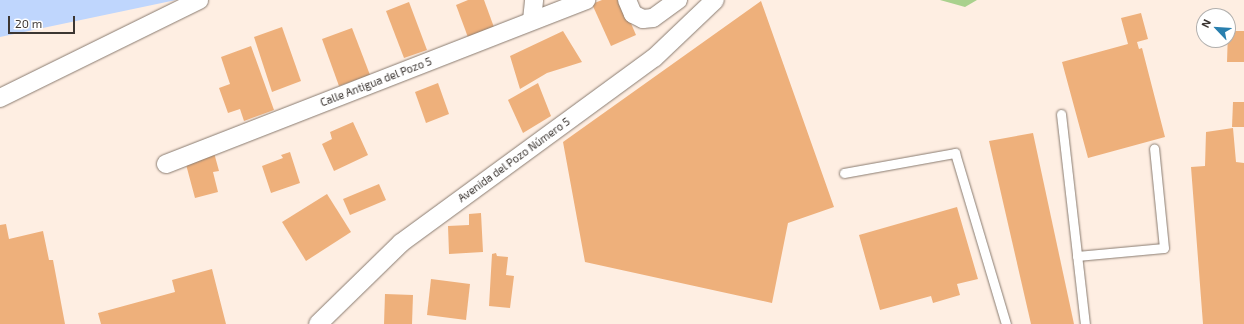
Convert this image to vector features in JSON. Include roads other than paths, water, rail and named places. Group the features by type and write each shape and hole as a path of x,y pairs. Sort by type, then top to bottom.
{"street":[{"path":"0,98 198,0"},
{"path":"532,20 534,0"},
{"name":"Calle Antigua del Pozo 5","path":"166,164 586,0"},
{"path":"627,0 633,14 643,19 653,18 678,0"},
{"name":"Avenida del Pozo Número 5","path":"318,324 401,243 654,58 714,0"}],"lane":[{"path":"1060,114 1085,324"},
{"path":"1077,256 1164,248 1154,148"},
{"path":"844,173 955,153 1006,324"}],"water":[{"path":"0,0 176,0 0,37"}]}
